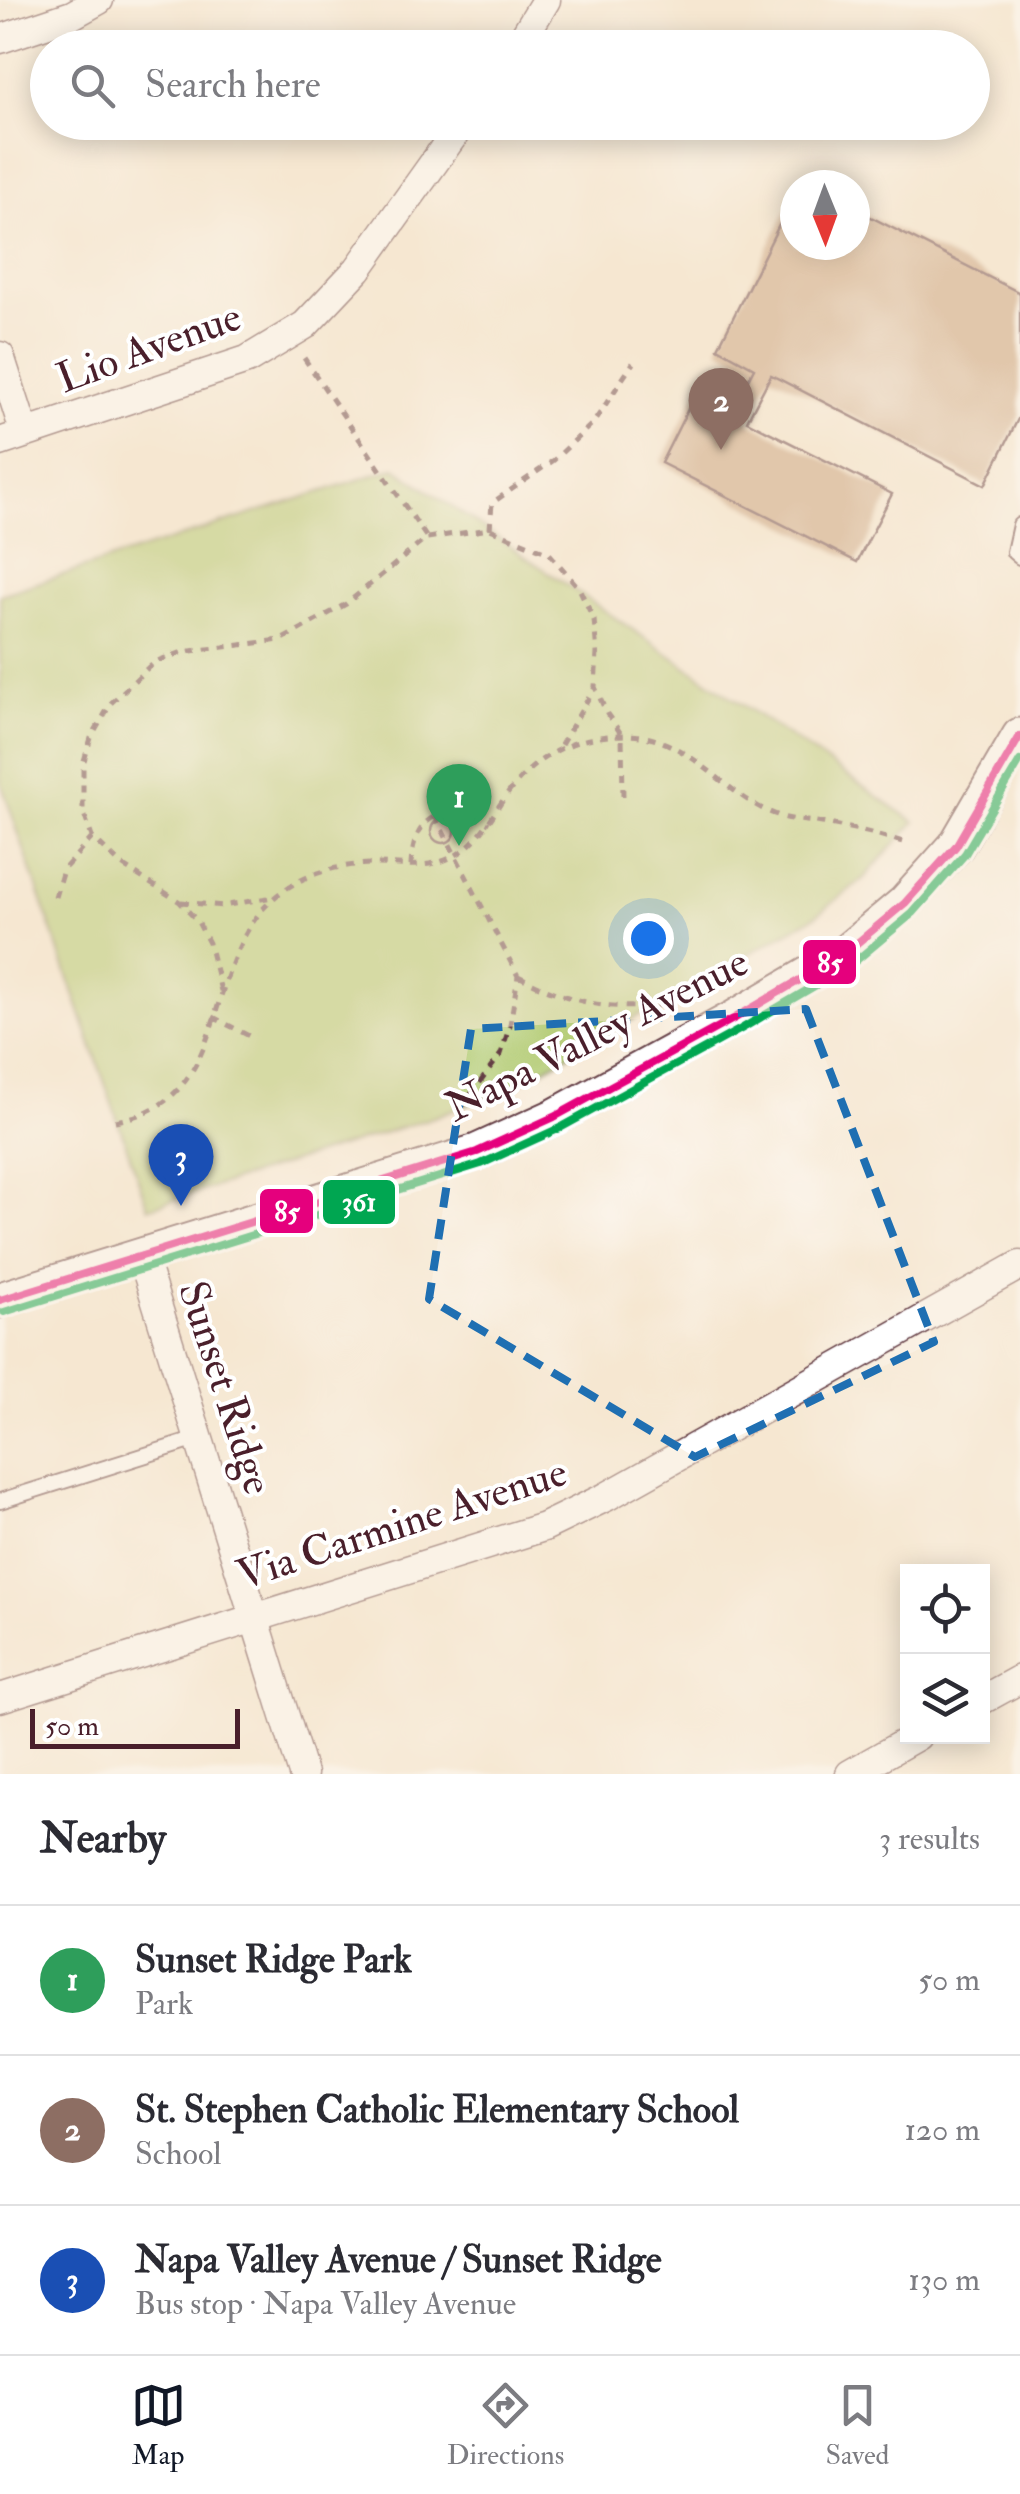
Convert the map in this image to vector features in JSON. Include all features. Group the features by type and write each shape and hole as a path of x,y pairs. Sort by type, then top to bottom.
{"street":[{"path":"0,40 72,15 100,0"},
{"path":"527,30 546,0"},
{"name":"Lio Avenue","path":"12,438 247,360 305,325 358,269 450,140"},
{"path":"0,356 12,438"},
{"name":"Napa Valley Avenue","path":"0,1300 440,1165 517,1136 812,974 871,934 929,879 978,813 1020,736"},
{"name":"Sunset Ridge","path":"142,1256 303,1774"},
{"name":"Via Carmine Avenue","path":"0,1698 544,1527 606,1498 1020,1265"},
{"path":"990,1696 1020,1679"},
{"path":"850,1774 903,1744"}],"lane":[{"path":"1020,525 1014,552 1020,557"},
{"path":"0,1501 200,1438"}],"path":[{"path":"304,358 427,538"},
{"path":"490,529 492,503 554,460 594,422 633,363"},
{"path":"221,991 210,943 198,922 180,902 120,864 92,837 83,812 83,764 90,738 111,703 154,662 183,652 265,643 306,629 346,604 427,538 490,529 549,553 579,588 594,620 596,687 607,714 622,735 623,798"},
{"path":"116,1121 156,1110 181,1090 194,1071 239,945 259,913 276,896 301,878 333,869 374,864 411,866 454,856 488,824 517,780 562,744 596,687"},
{"path":"562,744 622,735 667,743 773,814 903,842"},
{"path":"411,866 414,839 424,822 435,816 458,812 488,824"},
{"path":"435,816 518,976 560,996 592,1005 664,1005"},
{"path":"55,897 63,870 92,837"},
{"path":"180,902 222,906 276,896"},
{"path":"458,1112 501,1054 518,976"},
{"path":"213,1017 254,1038"}],"highlighted area":[{"path":"806,1009 934,1342 695,1457 429,1299 471,1029"}],"green space":[{"path":"395,468 915,822 863,879 814,917 513,1086 434,1117 148,1208 0,780 0,595"}],"building":[{"path":"870,217 1020,293 1020,415 985,485 771,375 747,421 892,494 857,562 661,463 695,395 730,414 754,368 718,348 780,223 780,260 870,260"},
{"path":"443,819 452,822 452,840 443,843 434,840 431,831 434,822"}],"transit line":[{"name":"85","path":"0,1300 477,1152 554,1117 735,1018 844,954 905,903 956,846 1020,736"},
{"name":"361","path":"4,1312 481,1164 560,1128 852,964 913,913 965,854 1020,761"}],"place":[{"name":"St. Stephen Catholic Elementary School","path":"721,450"},
{"name":"Sunset Ridge Park","path":"459,846"},
{"name":"Napa Valley Avenue / Sunset Ridge","path":"181,1206"}]}
